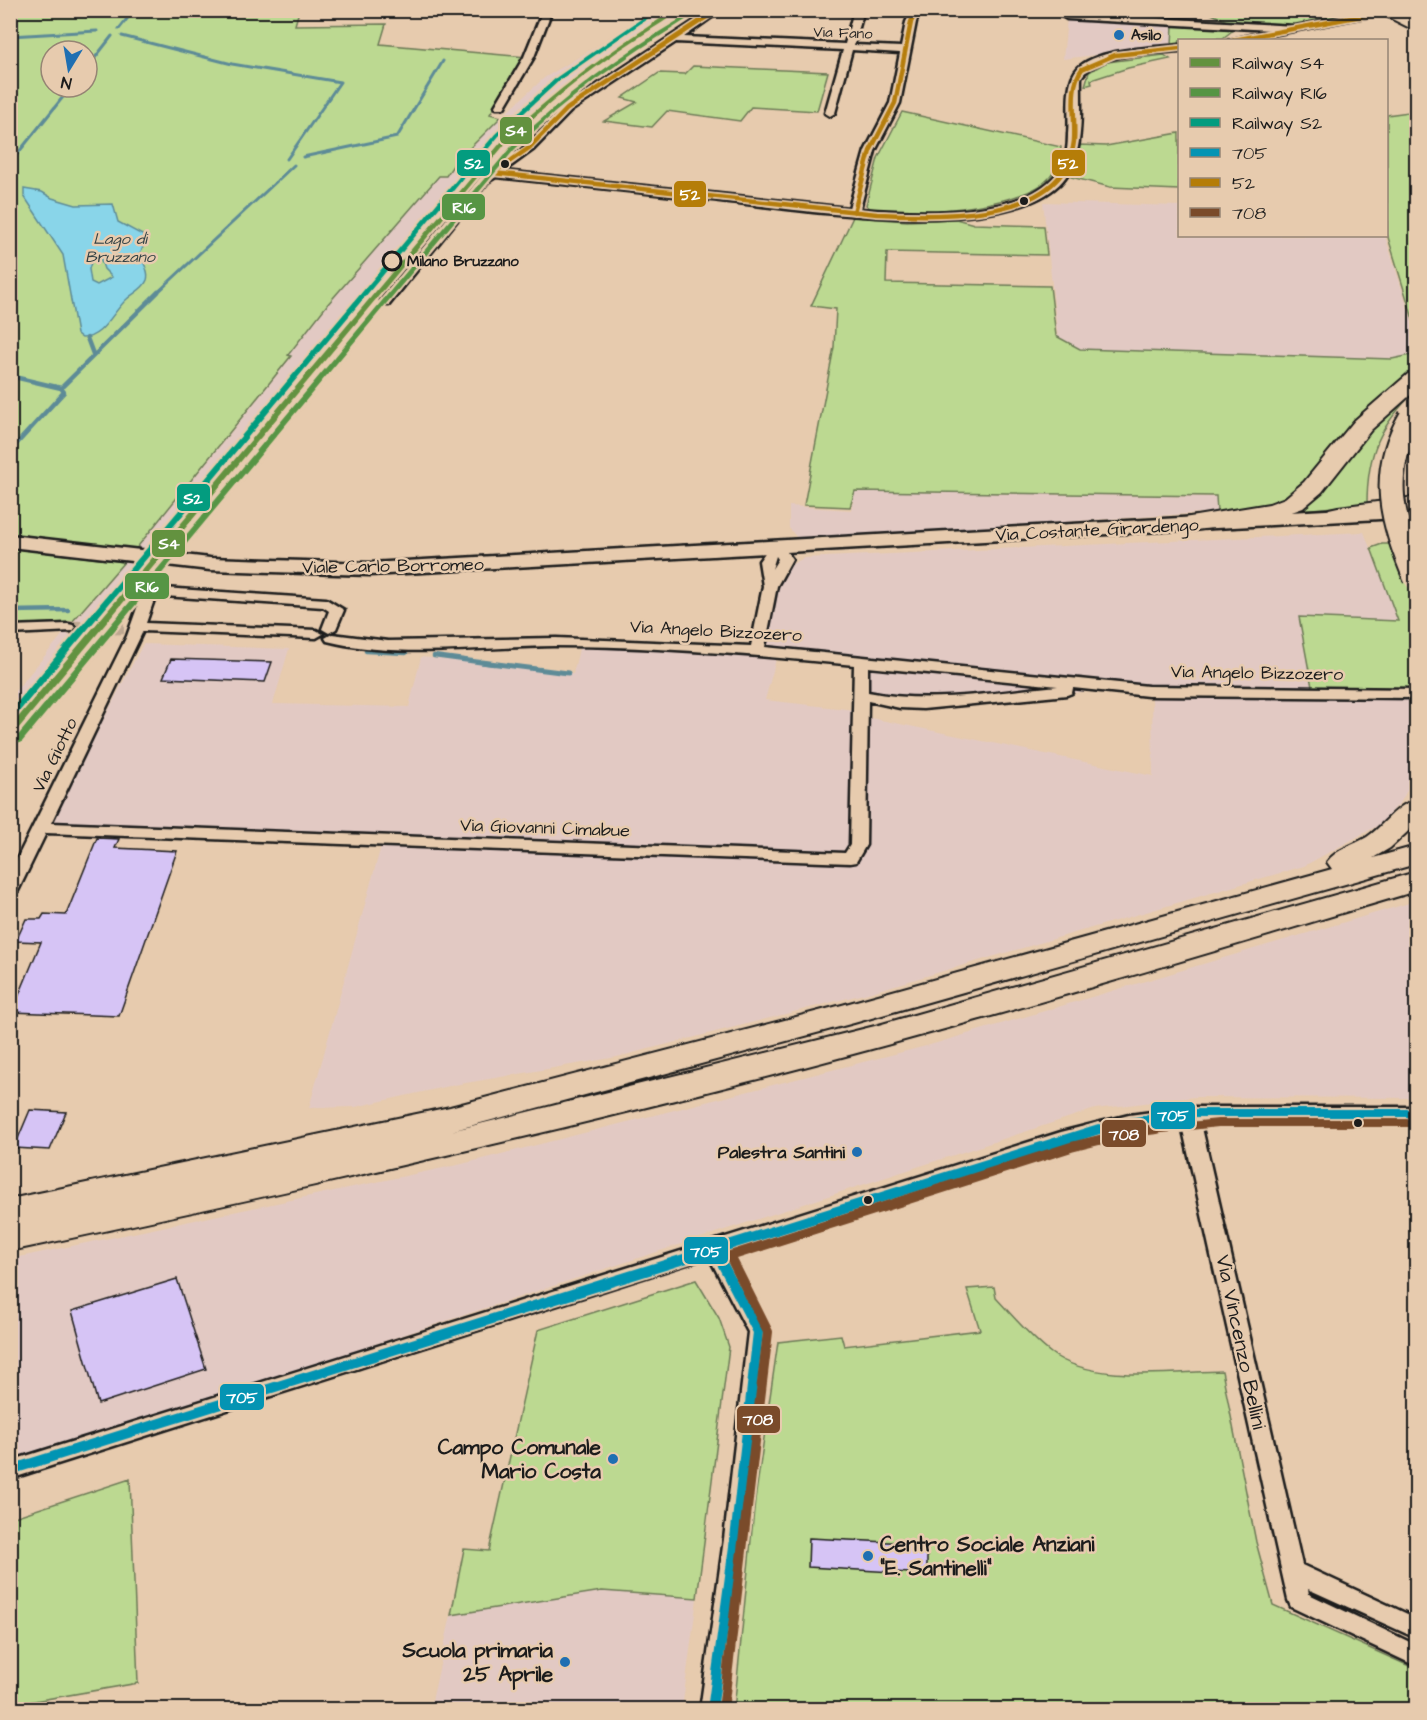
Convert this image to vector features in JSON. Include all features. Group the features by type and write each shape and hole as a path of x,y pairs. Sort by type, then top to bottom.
{"highway":[{"path":"1190,524 1275,511 1294,503 1313,487 1363,425 1416,379"},
{"path":"1415,414 1397,443 1389,487 1400,538 1416,578"},
{"path":"1338,514 1416,504"},
{"path":"1338,514 1416,516"},
{"path":"1280,892 1379,842 1416,809"},
{"path":"10,1212 450,1119 843,1015 1416,855"},
{"path":"10,1238 514,1127 797,1058 996,1004 1416,881"},
{"path":"1173,952 1262,934 1416,889"}],"street":[{"path":"500,106 529,57 548,10"},
{"path":"385,302 493,173 529,148 567,109 718,10"},
{"path":"830,113 859,10"},
{"path":"854,212 870,151 889,118 896,99 911,22 917,10"},
{"path":"1202,13 1208,15 1208,24"},
{"path":"1241,39 1400,15"},
{"path":"1067,16 1299,29"},
{"path":"1224,25 1248,38"},
{"name":"Via Fano","path":"672,39 906,50"},
{"path":"493,173 854,212 919,216 965,213 1029,199 1044,192 1060,180 1071,160 1078,71 1088,64 1106,58 1178,48"},
{"name":"Via Costante Girardengo","path":"777,548 1416,511"},
{"name":"Viale Carlo Borromeo","path":"10,541 162,559 283,568 380,568 777,548"},
{"path":"757,651 770,586 785,559 777,548"},
{"name":"Via Giotto","path":"10,891 139,632 146,600 151,595 163,592 326,603 337,610 326,634"},
{"path":"10,630 68,628"},
{"name":"Via Angelo Bizzozero","path":"139,632 326,634 356,643 388,645 556,642 757,651 1098,687 1172,692 1416,694"},
{"name":"Via Giovanni Cimabue","path":"41,828 850,858 858,845 861,662"},
{"name":"Via Angelo Bizzozero","path":"860,695 900,703 933,704 1098,687"},
{"path":"10,1470 715,1250 1068,1137 1129,1122 1189,1113 1416,1113"},
{"name":"Via Vincenzo Bellini","path":"1189,1113 1299,1600 1416,1656"},
{"path":"712,1710 735,1539 758,1332 715,1250"},
{"path":"1292,1571 1416,1628"}],"shaded area":[{"name":"Asilo","path":"1187,10 1197,15 1192,19 1071,11"},
{"path":"656,11 687,11 590,69 537,115 479,178 11,744 11,696 182,493 291,357 287,356 326,306 439,176 446,176 469,147 544,78"},
{"name":"Asilo","path":"1067,19 1173,25 1172,45 1063,59"},
{"path":"1043,202 1178,206 1178,237 1385,237 1416,333 1416,359 1059,349"},
{"path":"855,491 1216,497 1217,512 798,539 789,528 789,506 851,510"},
{"path":"1364,532 1398,621 1299,618 1313,689 1101,690 925,708 897,707 866,699 866,659 763,648 774,586 786,567 804,558"},
{"path":"143,644 289,649 273,704 409,707 421,657 573,674 580,645 777,656 765,700 855,710 853,843 846,855 48,825"},
{"path":"1152,695 1416,698 1416,773 1401,802 1379,825 1304,866 868,993 617,1057 454,1085 355,1107 309,1108 381,846 852,859 866,717 1153,776"},
{"path":"1416,901 1416,1098 1194,1097 1095,1109 11,1463 10,1259 462,1164 930,1045"},
{"name":"Scuola primaria 25 Aprile","path":"602,1591 697,1598 682,1709 430,1710 451,1615"}],"green space":[{"path":"11,11 299,11 295,25 386,24 380,44 526,57 490,114 501,117 454,164 446,176 439,176 327,305 288,355 291,356 135,550 11,534"},
{"path":"1205,11 1362,11 1296,25 1227,21"},
{"path":"1173,25 1226,28 1232,31 1223,38 1178,39 1178,44 1172,45"},
{"path":"1164,55 1170,59 1128,68 1091,80 1092,84 1085,86 1089,72 1107,62"},
{"path":"693,66 828,72 817,111 751,107 740,121 667,111 652,127 604,121 637,102 622,98 659,73 685,74"},
{"path":"1416,111 1416,329 1388,237 1388,115"},
{"path":"902,112 1061,147 1059,161 1050,177 1033,189 989,203 935,211 887,211 870,208 866,205 878,158"},
{"path":"1178,133 1178,190 1110,187 1071,177 1080,145 1106,146"},
{"path":"853,217 907,221 956,219 974,224 1044,226 1047,255 887,252 886,283 1050,286 1056,336 1080,349 1392,359 1416,354 1416,367 1297,491 1258,507 1217,512 1216,496 855,491 850,507 804,505 834,347 836,309 811,306"},
{"path":"1416,386 1416,390 1393,416 1378,441 1370,469 1367,504 1279,512 1349,450 1401,397"},
{"path":"1382,544 1416,544 1416,688 1312,687 1299,617 1398,621 1371,548"},
{"path":"11,548 124,562 72,622 11,625"},
{"name":"Campo Comunale Mario Costa","path":"696,1280 719,1318 729,1347 697,1598 602,1591 451,1615 464,1549 489,1551 538,1330"},
{"path":"994,1287 996,1298 1029,1334 1051,1353 1068,1363 1110,1373 1157,1374 1222,1371 1256,1542 1273,1605 1416,1669 1416,1709 734,1710 755,1500 778,1342 841,1335 844,1346 980,1330 967,1289"},
{"path":"130,1479 138,1683 11,1705 11,1518"}],"water":[{"name":"Lago di Bruzzano","path":"24,189 42,192 52,198 76,205 113,204 118,222 148,238 140,253 147,280 141,289 122,304 96,334 82,338 77,334 63,255 24,196","holes":["93,256 100,257 104,269 112,277 97,285 91,282 89,269"]}],"building":[{"path":"171,659 272,662 265,682 163,678"},
{"path":"97,838 119,839 115,848 177,851 119,1016 12,1012 41,942 16,941 26,919 41,919 44,914 66,915"},
{"path":"30,1110 66,1112 50,1150 14,1148"},
{"path":"177,1279 206,1369 98,1404 72,1311"},
{"name":"Centro Sociale Anziani \"E. Santinelli\"","path":"809,1538 927,1544 927,1574 808,1567"}],"waterway":[{"path":"119,29 134,10"},
{"path":"10,36 97,31"},
{"path":"99,53 112,36"},
{"path":"122,36 232,64 340,82 287,159"},
{"path":"303,157 397,137 443,61"},
{"path":"10,163 61,99"},
{"path":"156,294 294,165"},
{"path":"61,388 158,292"},
{"path":"87,338 93,354"},
{"path":"10,376 61,388"},
{"path":"10,451 64,392 61,388"},
{"path":"10,611 68,610"},
{"path":"366,651 406,653"},
{"path":"434,656 494,664"},
{"path":"482,662 568,673"}],"tunnel":[{"path":"1402,10 1410,14"},
{"path":"68,628 145,627"}],"rail line":[{"name":"S2","path":"10,717 497,135 559,78 658,10"},
{"name":"S4","path":"10,733 504,142 565,87 632,39 678,10"},
{"name":"R16","path":"18,741 512,149 531,130 594,78 684,19"}],"transit line":[{"name":"52","path":"493,173 529,148 567,109 717,10"},
{"name":"52","path":"854,212 870,151 895,103 911,22 917,10"},
{"name":"52","path":"1239,39 1393,10"},
{"name":"52","path":"493,173 877,214 925,215 981,212 1033,197 1053,184 1067,166 1074,142 1075,85 1082,69 1091,63 1115,55 1178,48"},
{"name":"705","path":"10,1470 1068,1137 1129,1122 1189,1113 1416,1113"},
{"name":"708","path":"723,1710 768,1332 730,1256 1071,1147 1131,1132 1218,1123 1416,1123"},
{"name":"705","path":"712,1710 735,1539 758,1332 715,1250"}],"place":[{"name":"Asilo","path":"1119,35"},
{"name":"Milano Bruzzano","path":"392,261"},
{"name":"Palestra Santini","path":"857,1152"},
{"name":"Campo Comunale Mario Costa","path":"613,1459"},
{"name":"Centro Sociale Anziani \"E. Santinelli\"","path":"868,1556"},
{"name":"Scuola primaria 25 Aprile","path":"565,1662"}]}
